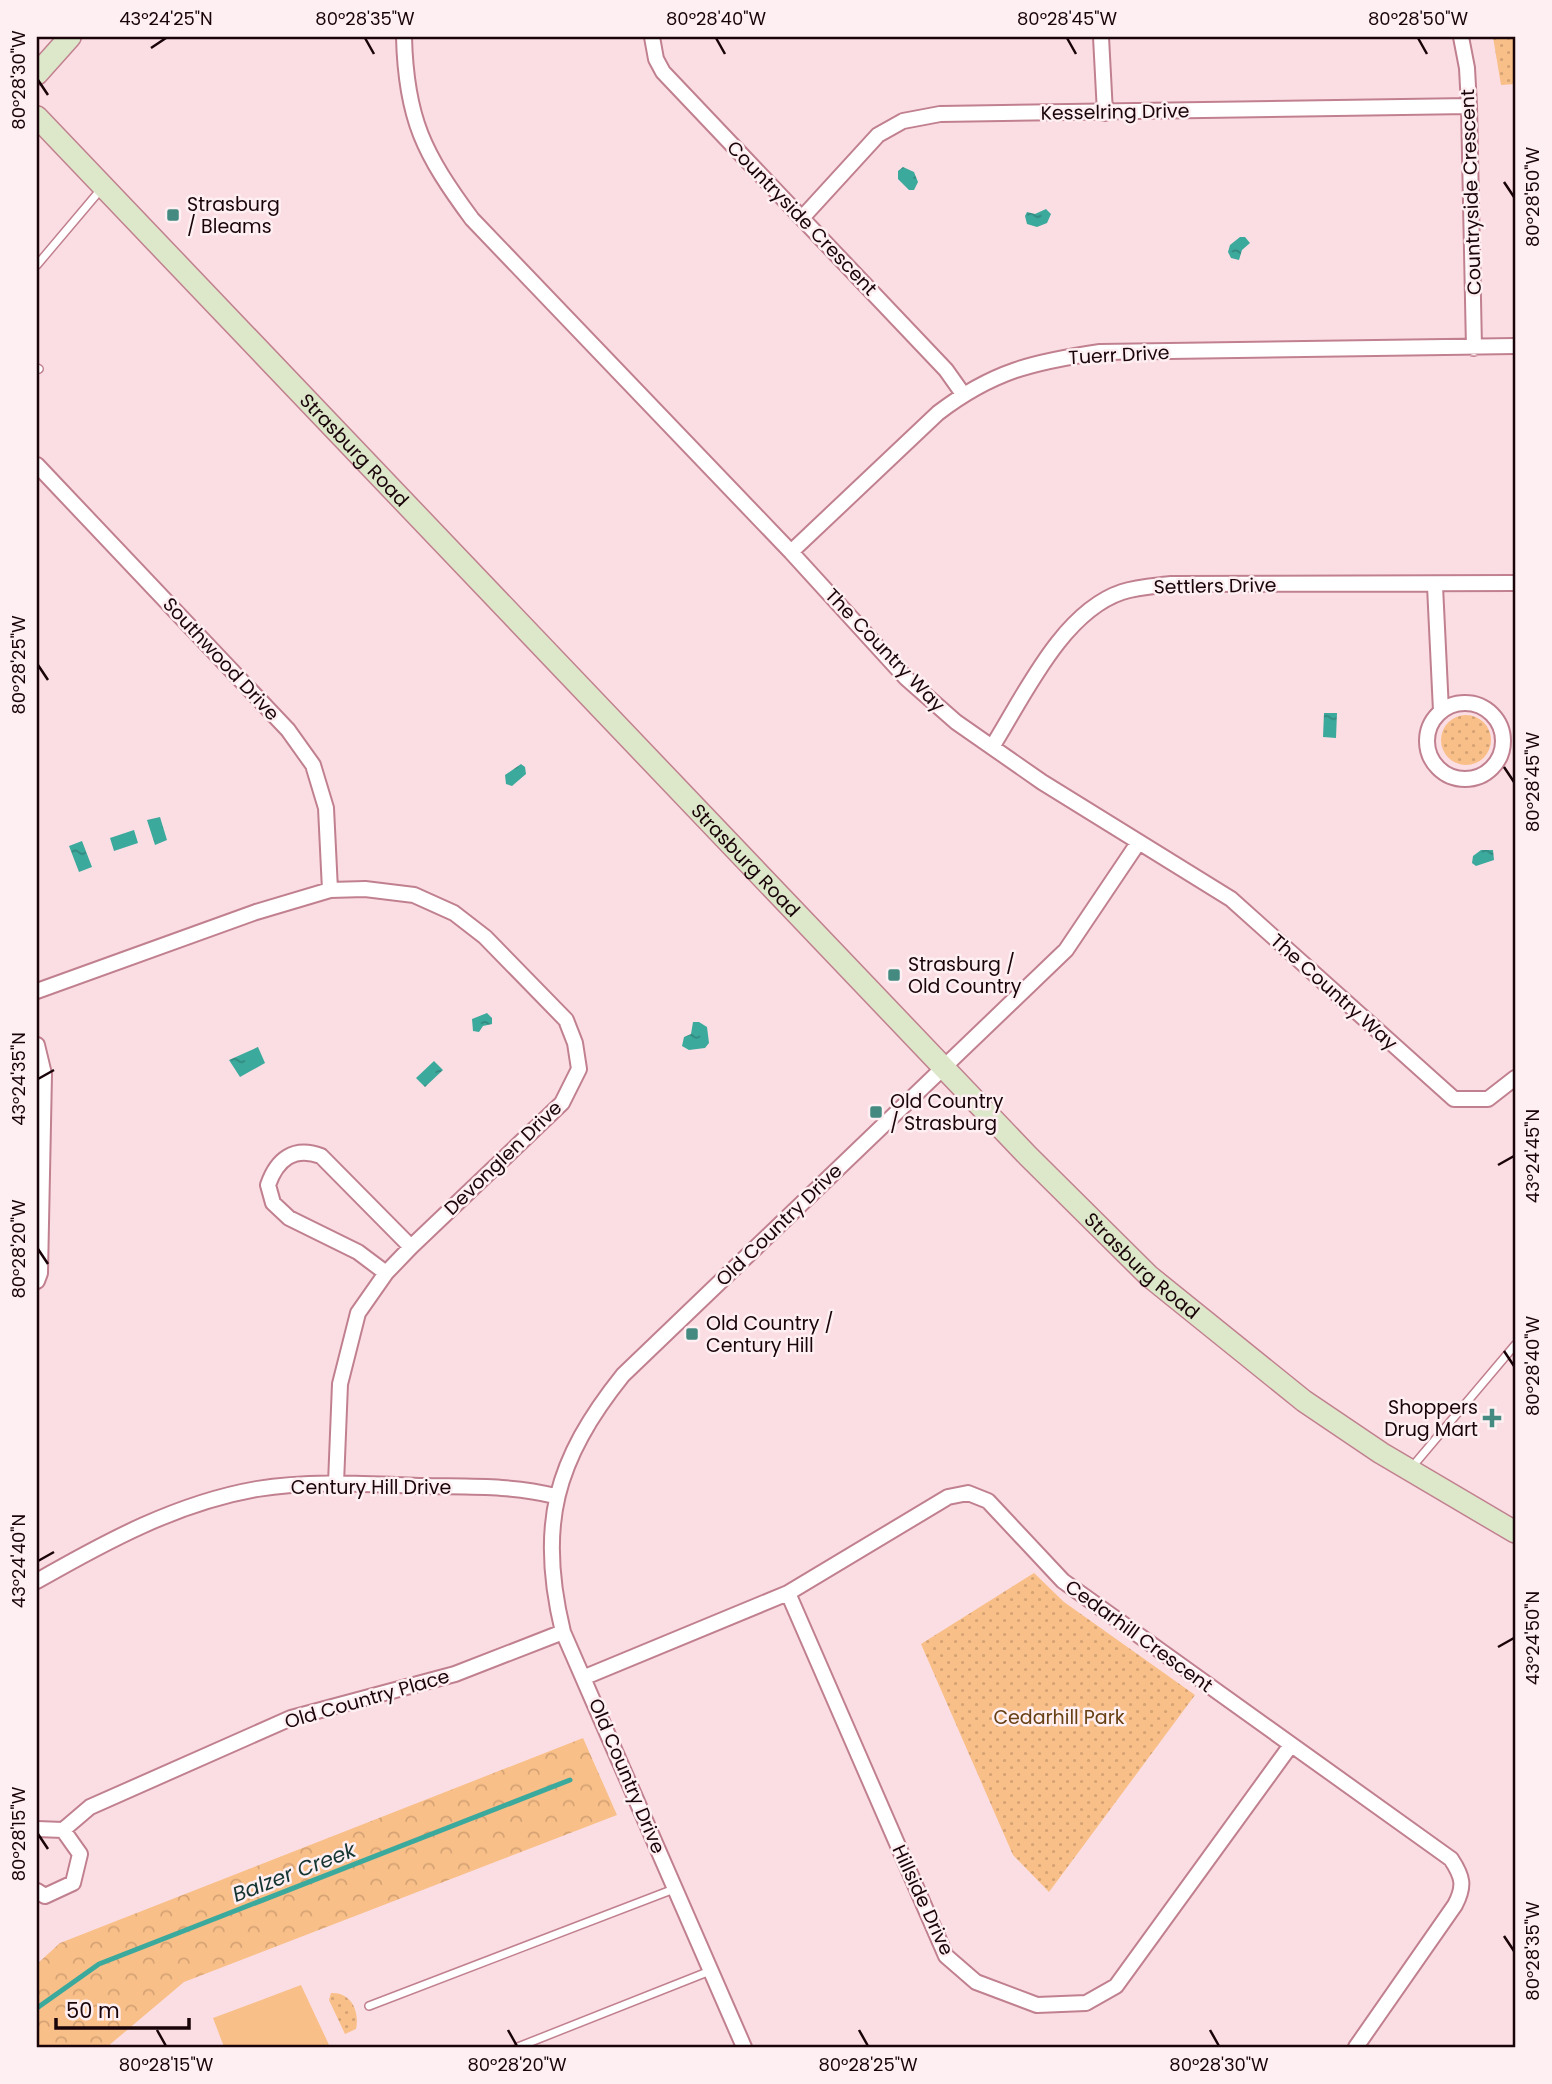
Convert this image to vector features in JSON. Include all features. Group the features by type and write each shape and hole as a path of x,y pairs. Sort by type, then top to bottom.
{"street":[{"path":"37,74 70,37"},
{"name":"The Country Way","path":"404,37 405,77 420,139 437,172 472,219 791,552 906,678 956,722 992,747 1138,843 1231,899 1454,1099 1488,1099 1515,1078"},
{"name":"Countryside Crescent","path":"652,37 656,59 663,72 946,370 963,394"},
{"path":"1101,37 1105,113"},
{"name":"Countryside Crescent","path":"1461,37 1467,68 1469,106 1474,348"},
{"name":"Kesselring Drive","path":"802,218 878,135 903,121 940,114 1469,106"},
{"name":"Strasburg Road","path":"37,117 1028,1156 1149,1276 1304,1401 1409,1471 1515,1532"},
{"name":"Tuerr Drive","path":"791,552 938,413 963,394 998,375 1045,360 1100,352 1515,346"},
{"name":"Southwood Drive","path":"37,465 288,730 313,765 326,808 330,890"},
{"name":"Settlers Drive","path":"992,747 1054,648 1084,612 1122,592 1171,584 1435,586 1515,583"},
{"path":"1435,586 1441,711 1430,724 1427,740 1430,756 1440,769 1452,777 1466,779 1480,776 1492,768 1500,757 1504,743 1502,728 1495,715 1483,706 1468,702 1453,704 1441,711"},
{"name":"Old Country Drive","path":"744,2047 585,1677 563,1632 554,1594 550,1553 555,1496 566,1466 594,1411 623,1375 1066,950 1138,843"},
{"name":"Devonglen Drive","path":"37,991 256,912 330,890 365,889 414,895 454,913 485,937 566,1020 575,1043 579,1069 562,1104 411,1247 386,1273 358,1313 340,1384 336,1483"},
{"path":"37,1045 44,1074 40,1273 37,1281"},
{"path":"386,1273 358,1252 289,1218 273,1203 268,1185 273,1170 282,1159 295,1153 308,1152 321,1156 411,1247"},
{"name":"Century Hill Drive","path":"37,1581 115,1536 185,1507 258,1489 336,1483 525,1489 555,1496"},
{"name":"Cedarhill Crescent","path":"585,1677 788,1593 948,1497 968,1493 988,1502 1063,1581 1451,1859 1461,1874 1463,1889 1455,1905 1356,2047"},
{"name":"Hillside Drive","path":"788,1593 946,1956 976,1982 1037,2005 1086,2003 1116,1986 1291,1745"},
{"name":"Old Country Place","path":"62,1830 90,1807 291,1718 455,1674 563,1632"},
{"path":"37,1829 62,1830 80,1854 73,1883 45,1896 37,1891"}],"lane":[{"path":"37,265 103,187"},
{"path":"1409,1471 1515,1345"},
{"path":"369,2006 674,1889"},
{"path":"518,2047 710,1971"}],"green space":[{"path":"1493,37 1515,37 1515,84 1501,85"},
{"path":"1466,715 1484,722 1491,740 1484,758 1466,765 1448,758 1441,740 1448,722"},
{"name":"Cedarhill Park","path":"1034,1573 1064,1602 1195,1695 1049,1892 1013,1855 921,1644"},
{"path":"583,1738 617,1815 184,1982 107,2047 37,2047 37,1964 60,1943"},
{"path":"301,1985 330,2047 224,2047 213,2018"},
{"path":"331,1993 349,1999 357,2016 356,2029 345,2034 329,2000"}],"water":[{"path":"903,167 914,172 918,182 914,190 909,190 898,179 898,171"},
{"path":"1046,209 1051,214 1047,223 1037,227 1027,224 1027,212 1035,214"},
{"path":"1240,237 1245,237 1250,243 1242,250 1239,260 1231,258 1228,252 1230,245"},
{"path":"1324,713 1337,713 1336,738 1323,737"},
{"path":"521,764 525,767 526,774 512,786 506,784 505,775"},
{"path":"160,817 167,840 155,845 147,820"},
{"path":"134,830 138,843 114,851 110,838"},
{"path":"82,841 92,867 79,872 69,846"},
{"path":"1481,850 1493,850 1494,860 1476,866 1472,863 1473,856"},
{"path":"487,1013 492,1018 492,1024 483,1026 479,1032 473,1031 472,1019"},
{"path":"693,1022 707,1027 709,1043 705,1048 689,1050 682,1046 684,1037 691,1034"},
{"path":"258,1047 265,1063 240,1077 229,1060"},
{"path":"434,1061 443,1070 425,1087 416,1078"}],"waterway":[{"name":"Balzer Creek","path":"37,2008 99,1964 570,1780"}],"place":[{"name":"Strasburg / Bleams","path":"173,215"},
{"name":"Strasburg / Old Country","path":"894,975"},
{"name":"Old Country / Strasburg","path":"876,1112"},
{"name":"Old Country / Century Hill","path":"692,1334"},
{"name":"Shoppers Drug Mart","path":"1492,1418"}]}
